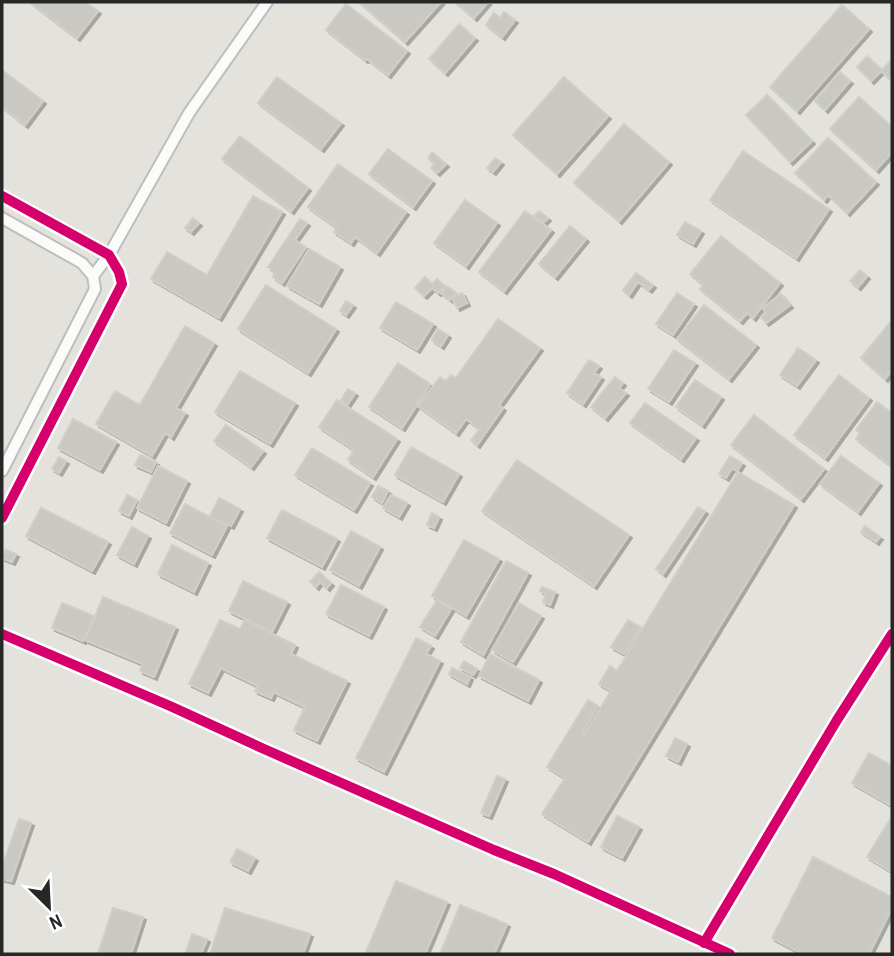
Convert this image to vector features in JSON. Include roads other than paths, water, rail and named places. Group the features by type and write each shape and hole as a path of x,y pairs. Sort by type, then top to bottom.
{"street":[{"path":"93,276 109,255 189,113 267,2"},
{"path":"2,196 109,255 119,272 121,284 2,518"},
{"path":"2,218 82,263 93,276 95,289 2,471"},
{"path":"64,348 84,358"},
{"path":"2,634 482,845 554,874 730,954"},
{"path":"704,943 837,720 892,634"}]}
